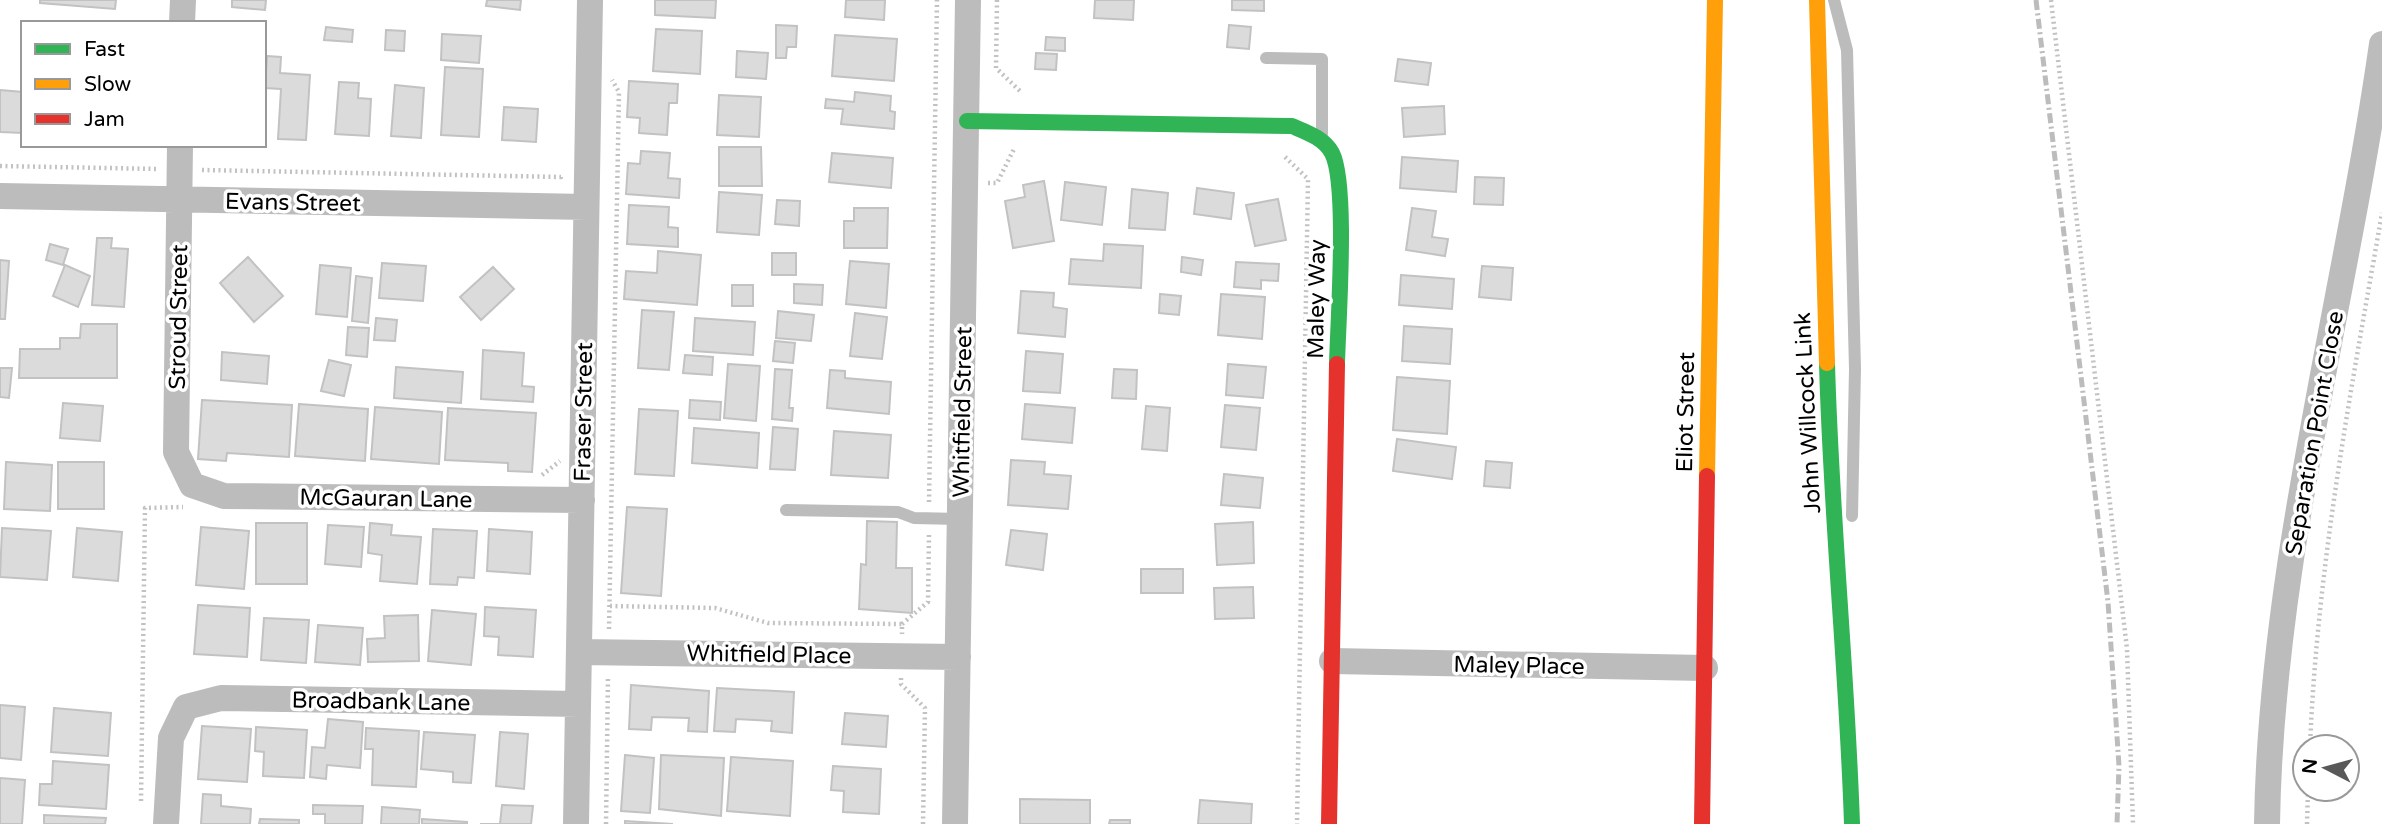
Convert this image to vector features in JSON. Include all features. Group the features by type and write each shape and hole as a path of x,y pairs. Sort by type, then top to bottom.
{"street":[{"path":"182,21 183,0"},
{"name":"Fraser Street","path":"576,824 590,0"},
{"name":"Whitfield Street","path":"955,824 968,0"},
{"name":"Eliot Street","path":"1702,824 1714,0"},
{"name":"John Willcock Link","path":"1803,0 1821,575"},
{"name":"John Willcock Link","path":"1817,0 1829,450 1848,689 1852,824"},
{"name":"Separation Point Close","path":"2267,824 2274,684 2288,578 2382,44"},
{"path":"967,121 1292,126 1322,138"},
{"name":"Maley Way","path":"1322,138 1336,158 1340,196 1329,824"},
{"name":"Stroud Street","path":"180,147 176,452 190,494"},
{"name":"Evans Street","path":"0,196 586,207"},
{"name":"McGauran Lane","path":"190,494 582,500"},
{"name":"Whitfield Place","path":"579,652 958,657"},
{"name":"Maley Place","path":"1332,662 1705,668"},
{"name":"Broadbank Lane","path":"162,819 171,738 186,707 221,698 578,704"}],"lane":[{"path":"1834,0 1847,64 1856,369 1852,536"},
{"path":"1266,58 1322,59 1322,138"},
{"path":"786,510 898,512 914,518 960,519"},
{"path":"1848,689 1851,564"}],"path":[{"path":"610,606 715,608 768,623 902,624 928,602 937,0"},
{"path":"997,0 996,68 1025,97"},
{"path":"2052,0 2127,649 2133,824"},
{"path":"608,74 619,92 609,624"},
{"path":"988,183 997,183 1014,145"},
{"path":"1273,156 1285,156 1308,179 1297,824"},
{"path":"0,166 160,169"},
{"path":"200,170 561,177 563,169 571,169"},
{"path":"2311,733 2313,669 2324,556 2382,213"},
{"path":"162,819 140,791 145,508 182,508 190,494"},
{"path":"902,624 902,641"},
{"path":"901,669 901,684 925,708 923,824"},
{"path":"606,824 608,676"},
{"path":"2307,824 2308,803"}],"building":[{"path":"40,0 116,0 115,9 40,3"},
{"path":"232,0 266,0 265,10 232,7"},
{"path":"487,0 521,0 520,10 486,6"},
{"path":"655,0 716,0 715,18 655,15"},
{"path":"846,0 885,0 884,20 845,17"},
{"path":"1095,0 1134,0 1133,20 1094,18"},
{"path":"1232,0 1264,0 1264,11 1232,10"},
{"path":"776,25 797,26 796,47 787,47 786,58 776,58"},
{"path":"1229,25 1251,27 1249,49 1227,47"},
{"path":"326,27 353,30 352,42 324,40"},
{"path":"656,29 702,31 700,74 653,71"},
{"path":"386,30 405,31 404,51 385,50"},
{"path":"442,34 481,36 479,63 441,60"},
{"path":"835,35 897,39 894,81 832,76"},
{"path":"1046,37 1065,38 1065,51 1045,50"},
{"path":"737,51 768,53 766,79 736,77"},
{"path":"1036,53 1057,54 1056,70 1035,69"},
{"path":"267,56 281,57 280,73 310,75 306,140 278,139 281,89 266,88"},
{"path":"1398,59 1431,63 1428,85 1395,81"},
{"path":"445,67 483,69 479,137 441,135"},
{"path":"629,81 678,84 677,103 669,103 667,135 639,133 640,118 627,117"},
{"path":"339,82 359,83 358,98 371,99 369,136 335,134"},
{"path":"395,85 424,88 421,138 391,136"},
{"path":"0,90 21,92 21,133 0,132"},
{"path":"855,92 891,96 890,111 895,112 894,129 841,124 843,109 825,108 826,99 854,102"},
{"path":"719,95 761,97 759,137 717,135"},
{"path":"1444,106 1445,134 1404,137 1402,108"},
{"path":"504,107 538,109 536,142 502,140"},
{"path":"719,147 761,147 762,186 719,186"},
{"path":"641,151 670,153 668,178 680,179 679,198 626,194 628,163 640,164"},
{"path":"832,153 893,158 891,188 829,182"},
{"path":"1402,157 1458,161 1456,192 1400,188"},
{"path":"1475,177 1504,178 1503,205 1474,204"},
{"path":"1044,181 1054,241 1013,248 1005,201 1025,197 1023,185"},
{"path":"1065,182 1106,187 1102,225 1061,220"},
{"path":"1197,188 1234,193 1231,219 1194,214"},
{"path":"1132,189 1168,193 1165,230 1129,228"},
{"path":"719,192 762,195 759,235 717,232"},
{"path":"1278,199 1286,240 1255,246 1246,205"},
{"path":"777,200 800,201 799,226 775,224"},
{"path":"629,205 669,207 668,227 678,228 678,247 627,244"},
{"path":"854,208 888,208 887,248 844,248 844,221 854,221"},
{"path":"1412,208 1436,211 1432,237 1448,239 1445,256 1406,250"},
{"path":"97,238 112,238 111,248 128,249 124,307 92,305"},
{"path":"50,244 68,249 63,265 46,260"},
{"path":"1104,244 1143,246 1141,288 1069,284 1071,259 1103,261"},
{"path":"658,251 701,255 697,305 624,299 626,271 657,273"},
{"path":"772,253 796,253 796,275 772,275"},
{"path":"248,257 283,296 254,322 220,283"},
{"path":"1182,257 1203,260 1201,275 1181,272"},
{"path":"0,260 9,261 5,319 0,319"},
{"path":"850,261 889,264 886,308 846,304"},
{"path":"1236,262 1279,264 1278,281 1261,280 1261,289 1234,287"},
{"path":"382,263 426,266 423,301 379,298"},
{"path":"65,265 90,276 78,307 53,296"},
{"path":"320,265 351,268 347,317 316,314"},
{"path":"1482,266 1513,268 1511,300 1479,297"},
{"path":"493,267 514,289 481,320 460,297"},
{"path":"1401,275 1454,279 1452,309 1399,305"},
{"path":"356,276 372,278 368,323 352,321"},
{"path":"794,284 823,285 822,305 794,303"},
{"path":"732,285 753,285 753,306 732,306"},
{"path":"1021,291 1054,293 1053,307 1067,309 1065,337 1018,333"},
{"path":"1160,294 1181,296 1179,315 1159,313"},
{"path":"1221,294 1265,297 1262,339 1218,335"},
{"path":"642,310 674,312 669,370 638,368"},
{"path":"778,311 814,315 811,341 776,338"},
{"path":"855,313 887,317 882,359 850,356"},
{"path":"376,318 397,320 395,341 374,340"},
{"path":"695,318 755,322 753,355 693,351"},
{"path":"81,324 117,324 117,378 19,378 20,349 60,349 60,338 80,338"},
{"path":"1404,326 1452,329 1450,364 1402,361"},
{"path":"348,327 369,328 367,357 346,355"},
{"path":"775,341 795,343 793,363 773,361"},
{"path":"483,350 524,353 522,386 534,387 533,402 481,399"},
{"path":"1026,351 1063,354 1060,393 1023,391"},
{"path":"222,352 269,356 267,384 221,380"},
{"path":"685,355 713,357 712,375 683,373"},
{"path":"329,360 351,365 344,396 321,391"},
{"path":"728,364 760,366 756,421 724,418"},
{"path":"1228,364 1266,367 1263,398 1226,395"},
{"path":"396,367 463,372 461,403 394,398"},
{"path":"0,368 12,368 9,398 0,397"},
{"path":"775,369 792,370 789,408 793,408 792,421 772,419"},
{"path":"1114,369 1137,370 1136,399 1112,398"},
{"path":"830,370 845,371 845,378 891,382 889,414 827,408"},
{"path":"1397,377 1450,381 1447,434 1393,430"},
{"path":"202,400 292,405 289,457 227,453 226,461 198,459"},
{"path":"690,400 721,402 720,420 689,418"},
{"path":"63,403 103,406 100,441 60,438"},
{"path":"299,404 368,409 365,461 295,456"},
{"path":"1025,404 1075,408 1072,443 1022,439"},
{"path":"1225,405 1260,408 1256,450 1221,447"},
{"path":"1146,406 1170,408 1167,451 1142,449"},
{"path":"375,407 442,412 439,464 371,459"},
{"path":"448,408 536,413 532,472 508,471 508,463 445,460"},
{"path":"639,409 678,411 674,476 635,474"},
{"path":"773,427 798,429 795,470 770,469"},
{"path":"694,428 759,433 757,468 692,463"},
{"path":"834,431 891,435 888,478 831,475"},
{"path":"1397,439 1456,447 1452,479 1393,471"},
{"path":"1011,460 1045,462 1044,474 1071,476 1068,509 1008,505"},
{"path":"1486,461 1512,463 1510,488 1484,486"},
{"path":"6,462 52,465 50,511 4,509"},
{"path":"58,462 104,462 104,509 58,509"},
{"path":"1224,474 1263,478 1260,508 1221,505"},
{"path":"627,507 667,509 661,596 621,593"},
{"path":"867,521 897,522 896,568 912,568 912,613 859,609 861,564 866,565"},
{"path":"1253,522 1254,563 1217,565 1215,524"},
{"path":"256,523 307,523 307,584 256,584"},
{"path":"370,523 392,525 391,535 421,537 417,584 380,581 382,555 368,553"},
{"path":"328,525 364,527 361,567 325,564"},
{"path":"201,527 249,531 244,589 196,585"},
{"path":"2,528 51,531 47,580 0,577"},
{"path":"77,528 122,532 118,581 73,577"},
{"path":"433,529 477,531 474,578 458,577 457,585 430,584"},
{"path":"489,529 532,532 530,574 487,571"},
{"path":"1011,530 1047,534 1043,570 1006,565"},
{"path":"1141,569 1183,569 1183,593 1141,593"},
{"path":"1253,587 1254,618 1215,619 1214,588"},
{"path":"198,605 250,608 247,657 194,654"},
{"path":"485,607 536,610 533,657 498,655 499,637 484,636"},
{"path":"432,610 476,614 471,665 428,661"},
{"path":"418,615 419,661 368,662 367,639 385,638 384,616"},
{"path":"264,618 309,620 306,663 261,660"},
{"path":"318,625 363,628 360,665 315,662"},
{"path":"631,685 709,691 707,732 688,731 689,718 652,717 651,730 629,729"},
{"path":"717,688 794,692 792,733 771,731 772,721 736,719 735,732 714,731"},
{"path":"0,705 25,707 21,760 0,758"},
{"path":"54,708 111,713 108,756 51,752"},
{"path":"845,713 888,716 886,747 842,744"},
{"path":"328,719 363,722 360,768 327,765 326,779 310,777 312,747 325,748"},
{"path":"202,726 251,729 247,782 198,779"},
{"path":"256,727 307,730 304,778 263,776 264,752 255,751"},
{"path":"366,728 419,731 416,787 372,785 373,749 365,749"},
{"path":"424,732 475,735 471,783 453,782 453,772 421,769"},
{"path":"500,732 528,734 524,789 496,786"},
{"path":"625,755 654,758 650,813 621,811"},
{"path":"661,755 724,758 721,816 659,809"},
{"path":"731,757 793,761 790,816 727,811"},
{"path":"53,761 109,765 106,809 39,805 40,784 52,784"},
{"path":"833,766 881,769 879,814 843,812 844,791 831,790"},
{"path":"0,778 25,780 22,824 0,824"},
{"path":"203,794 221,795 221,806 251,809 250,824 201,824"},
{"path":"1020,799 1090,800 1090,824 1020,824"},
{"path":"1200,800 1252,804 1251,824 1198,824"},
{"path":"313,805 363,806 362,824 325,824 325,814 313,814"},
{"path":"502,805 533,806 531,824 500,824"},
{"path":"382,807 420,810 419,824 381,824"},
{"path":"44,815 106,818 105,824 44,824"},
{"path":"260,819 299,820 299,824 259,824"},
{"path":"422,819 467,822 467,824 422,824"},
{"path":"1110,820 1130,820 1130,824 1109,824"},
{"path":"625,821 673,824 625,824"}],"railway":[{"path":"2036,0 2108,602 2119,766 2117,824"}],"traffic: fast":[{"path":"967,121 1292,126 1320,139 1332,153 1340,193 1337,364"},
{"path":"1827,363 1852,824"}],"traffic: slow":[{"path":"1707,476 1715,0"},
{"path":"1817,0 1827,363"}],"traffic: jam":[{"path":"1329,824 1337,364"},
{"path":"1702,824 1707,476"}]}
